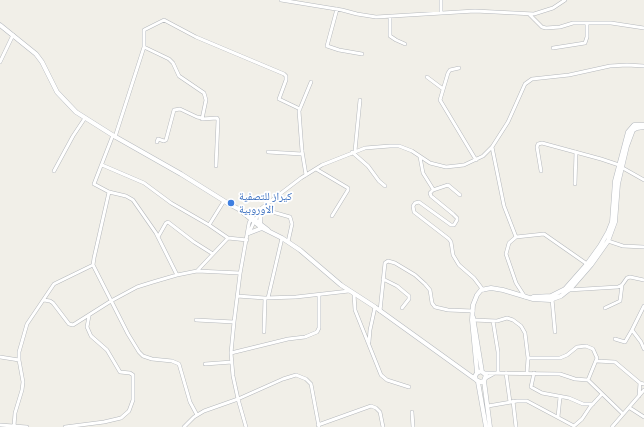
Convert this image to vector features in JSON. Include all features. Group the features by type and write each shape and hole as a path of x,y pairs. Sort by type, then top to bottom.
{"street":[{"path":"280,0 337,9 369,16 390,17 475,11 534,14 553,8 565,0"},
{"path":"441,0 441,13"},
{"path":"337,9 327,46 339,50 362,54"},
{"path":"529,14 546,28 560,27 573,23 618,24 644,28"},
{"path":"390,17 390,36 405,44"},
{"path":"177,275 158,237 148,220 133,200 126,196 109,192 94,184 114,136 144,47 144,30 166,20 196,37 284,74 286,76 286,80 279,99 300,109"},
{"path":"553,48 585,43 587,37 587,23"},
{"path":"0,26 36,54 42,62 54,87 61,97 76,112 114,136 181,174 241,211 262,228 288,242 349,291 375,307 462,369 476,381 481,382 496,373"},
{"path":"0,62 13,35"},
{"path":"144,47 169,59 179,76 204,93 206,100 202,118"},
{"path":"246,427 238,399 232,362 234,322 240,272 248,234 253,220 262,209 316,169 354,152 370,147 394,146 406,148 430,163 446,166 464,165 483,156 492,147 508,122 525,84 532,79 569,75 610,66 644,66"},
{"path":"459,68 449,71 442,89 441,102 476,160"},
{"path":"427,77 442,89"},
{"path":"306,175 302,154 300,109 310,82"},
{"path":"354,152 360,100"},
{"path":"157,142 158,139 164,141 166,140 174,110 180,109 203,119 217,118 216,166"},
{"path":"54,171 73,136 85,118"},
{"path":"490,427 485,379 480,372 472,311 477,295 483,290 497,288 524,297 538,300 552,300 561,296 568,290 591,265 608,241 614,219 615,185 628,132 634,125 644,126"},
{"path":"541,171 537,152 538,144 540,143 601,159 620,166 644,180"},
{"path":"492,147 504,206 516,237"},
{"path":"268,152 302,154"},
{"path":"354,152 385,186"},
{"path":"575,184 576,152"},
{"path":"420,157 423,173 433,190"},
{"path":"102,165 144,183 171,203 228,238 247,240"},
{"path":"316,169 348,188 332,216"},
{"path":"460,194 448,185 433,190 430,193 431,196 456,216 456,224 450,225 419,202 413,206 414,212 449,239 451,242 453,255 459,265 474,278 483,290"},
{"path":"109,192 93,266 138,352 143,356 152,359 176,362 179,364 190,402 197,415"},
{"path":"209,225 224,201"},
{"path":"260,223 262,209"},
{"path":"262,209 290,217 292,224 288,242"},
{"path":"524,297 544,297 556,294 565,289 587,264 605,238 614,219"},
{"path":"253,220 260,223 268,230"},
{"path":"158,237 166,222 168,222 194,242 213,254"},
{"path":"248,234 262,228"},
{"path":"524,297 516,283 506,253 509,243 516,237 544,234 587,264"},
{"path":"197,271 228,238"},
{"path":"264,332 267,298 282,238"},
{"path":"608,241 623,246 644,247"},
{"path":"380,311 385,263 386,261 390,261 415,275 425,284 430,290 432,303 435,307 448,310 472,311"},
{"path":"14,426 15,413 23,382 19,352 27,324 54,284 93,266"},
{"path":"44,300 53,303 69,324 73,325 111,301 137,287 177,275 197,271 240,272"},
{"path":"605,308 620,301 622,285 627,278 630,277 644,280"},
{"path":"384,280 397,286 409,296 409,299 402,308"},
{"path":"568,290 618,287 622,285"},
{"path":"237,296 267,298 319,295 349,291"},
{"path":"354,294 355,310 380,372 384,378 409,387"},
{"path":"232,353 288,339 305,337 318,332 319,295"},
{"path":"552,300 555,332"},
{"path":"615,339 626,342 644,306"},
{"path":"369,344 370,330 375,307"},
{"path":"65,427 116,420 129,412 133,400 133,377 130,373 119,371 107,350 90,336 87,327 89,316"},
{"path":"473,319 493,321 510,318 521,326 526,335 528,358 527,373"},
{"path":"196,320 234,322"},
{"path":"493,321 498,352 496,373"},
{"path":"632,330 641,342 644,349"},
{"path":"528,358 560,358 567,355 577,346 589,346 596,356 596,361 588,380"},
{"path":"0,357 19,360"},
{"path":"596,361 615,362 640,383 644,384"},
{"path":"205,364 232,362"},
{"path":"462,369 496,373 560,374 575,379 588,380 623,414"},
{"path":"480,372 475,376 486,427"},
{"path":"506,373 516,427"},
{"path":"534,373 530,385 542,393 560,398 572,399 581,404 593,404"},
{"path":"184,427 197,415 208,409 238,399 295,375 306,379 311,384 318,426 371,406 380,412 383,427"},
{"path":"639,396 640,383"},
{"path":"612,427 644,390"},
{"path":"488,406 523,400 530,402 573,426 582,419 602,394"},
{"path":"558,417 560,398"},
{"path":"630,408 644,416"},
{"path":"412,412 413,427"},
{"path":"100,423 102,427"},
{"path":"0,425 27,427"}],"place":[{"name":"كيراز للتصفية الأوروبية","path":"231,203"}]}
